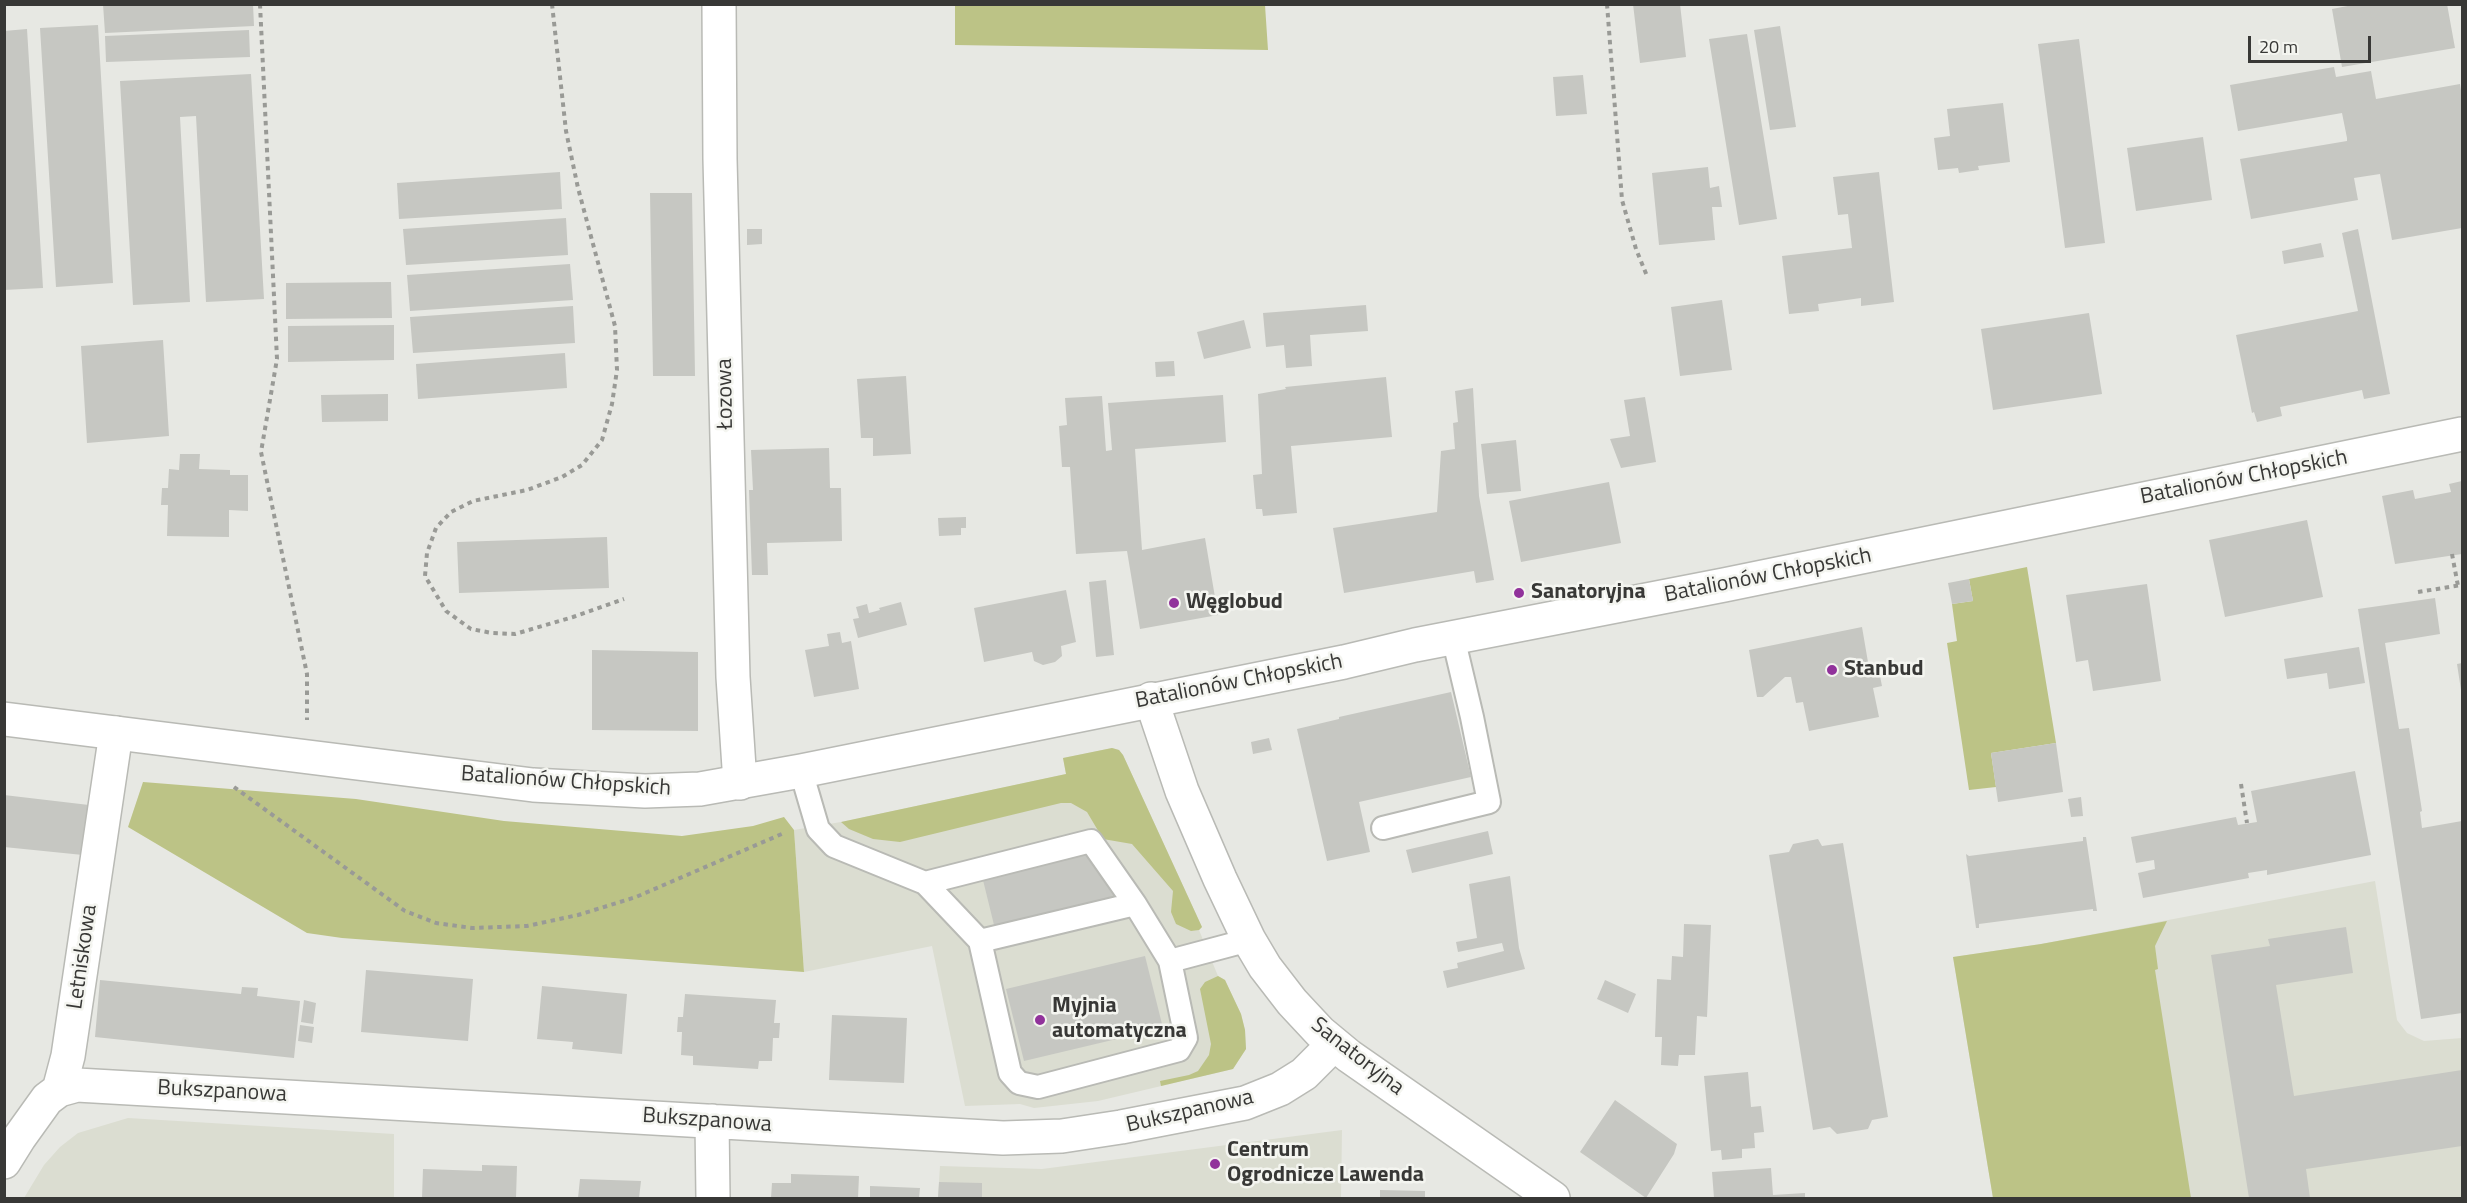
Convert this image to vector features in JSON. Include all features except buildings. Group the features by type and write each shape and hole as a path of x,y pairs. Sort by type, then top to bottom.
{"street":[{"name":"Łozowa","path":"719,4 720,159 733,676 740,783"},
{"name":"Batalionów Chłopskich","path":"4,719 543,786 645,791 700,789 801,771 1344,662 2463,434"},
{"name":"Sanatoryjna","path":"1151,699 1186,800 1249,940 1265,967 1292,1002 1334,1044 1510,1183 1553,1198"},
{"name":"Letniskowa","path":"59,1090 68,1056 116,733"},
{"name":"Bukszpanowa","path":"59,1090 92,1084 1003,1138 1062,1136 1122,1127 1245,1102 1280,1089 1304,1074 1334,1044"},
{"path":"4,1162 38,1111 59,1090"},
{"path":"712,1121 713,1198"}],"lane":[{"path":"1383,828 1489,802 1470,707 1453,638"},
{"path":"801,771 818,829 834,846 925,883 980,941 1011,1073 1019,1083 1038,1087 1179,1050 1186,1038 1170,961 1135,904 1091,842 925,883"},
{"path":"980,941 1135,904"},
{"path":"1170,961 1249,940"}],"path":[{"path":"260,4 277,358 261,452 308,674 304,757"},
{"path":"552,4 566,131 578,188 615,326 617,370 612,404 602,440 582,465 562,477 526,490 473,501 451,512 436,528 427,553 425,576 446,610 471,629 492,633 515,634 624,599"},
{"path":"1607,4 1622,200 1636,249 1647,276"},
{"path":"2418,592 2460,585 2452,554"},
{"path":"199,743 207,763 219,776 405,911 436,922 472,928 527,926 578,915 636,897 815,820"},
{"path":"2241,784 2247,823"}],"shaded area":[{"path":"1112,748 1119,750 1123,755 1202,927 1199,930 1218,976 1225,980 1241,1014 1246,1049 1233,1069 1098,1101 1034,1108 1020,1104 965,1106 932,946 804,972 794,830 1066,774 1063,758"},
{"path":"2375,881 2397,1020 2407,1033 2424,1041 2462,1038 2462,1198 1993,1198 1953,957 2041,944"},
{"path":"128,1118 394,1134 394,1198 24,1198 44,1165 60,1147 78,1133"},
{"name":"Centrum Ogrodnicze Lawenda","path":"1342,1130 1341,1198 938,1198 940,1166 1042,1169"}],"green space":[{"path":"955,5 1265,5 1268,50 955,45"},
{"path":"2027,567 2056,743 1991,753 1996,787 1969,790 1947,643 1957,641 1952,604 1973,601 1969,579"},
{"path":"1112,748 1119,750 1123,755 1202,927 1199,930 1191,931 1176,924 1171,912 1173,891 1132,844 1103,839 1087,812 1071,803 1061,803 900,842 873,839 849,829 841,822 1066,774 1063,758"},
{"path":"143,782 356,799 504,821 682,836 753,826 784,817 794,830 804,972 342,938 307,933 128,827"},
{"path":"2167,921 2155,946 2158,969 2155,970 2191,1198 1993,1198 1953,957"},
{"path":"1218,976 1225,980 1241,1014 1246,1049 1233,1069 1161,1086 1160,1081 1198,1071 1209,1055 1211,1044 1200,989 1205,982"}],"place":[{"name":"Sanatoryjna","path":"1519,593"},
{"name":"Węglobud","path":"1174,603"},
{"name":"Stanbud","path":"1832,670"},
{"name":"Myjnia automatyczna","path":"1040,1020"},
{"name":"Centrum Ogrodnicze Lawenda","path":"1215,1164"}]}
